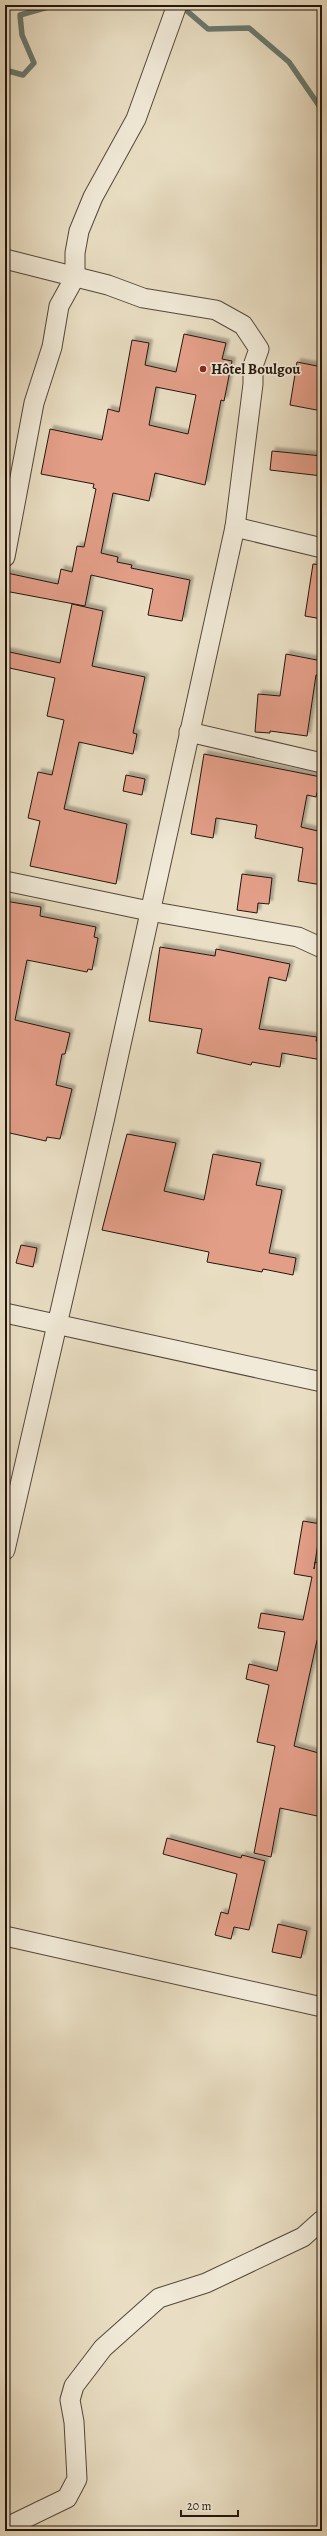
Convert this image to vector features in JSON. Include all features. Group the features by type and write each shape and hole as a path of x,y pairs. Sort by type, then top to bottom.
{"street":[{"path":"5,557 34,404 52,347 59,306 75,277 75,253 79,231 93,197 136,119 177,5"},
{"path":"5,259 108,285 143,298 216,310 243,325 259,349 253,366 253,384 235,527 58,1324 5,1550"},
{"path":"235,527 322,548"},
{"path":"189,732 322,763"},
{"path":"5,881 149,911 298,936 322,948"},
{"path":"5,1313 322,1382"},
{"path":"5,1936 322,2007"},
{"path":"5,2528 66,2498 77,2479 74,2422 70,2400 74,2386 103,2348 159,2298 206,2283 303,2237 322,2220"}],"building":[{"path":"184,334 226,343 222,359 232,361 224,401 221,400 205,485 155,473 149,501 113,493 101,553 118,557 117,562 132,565 131,568 190,580 182,621 148,615 153,589 91,575 85,606 5,591 7,573 58,584 61,569 72,572 77,546 84,547 96,489 93,488 94,484 41,474 50,429 102,440 108,409 119,412 132,340 149,343 145,365 176,372","holes":["156,387 196,395 188,434 149,425"]},
{"path":"297,362 322,367 322,411 290,405"},
{"path":"272,451 322,456 322,476 270,470"},
{"path":"313,564 322,565 322,619 305,616"},
{"path":"72,604 103,611 92,666 145,677 133,733 137,734 133,754 79,742 64,809 127,824 116,884 30,866 40,821 28,818 38,772 52,775 64,720 47,716 55,678 5,667 5,651 60,663"},
{"path":"286,654 322,661 322,676 316,675 307,736 270,731 270,733 255,732 258,694 280,696"},
{"path":"204,754 321,777 316,797 307,795 301,827 322,832 319,858 322,858 322,885 298,881 303,848 255,838 257,825 216,818 213,838 191,834"},
{"path":"126,775 145,779 142,795 123,791"},
{"path":"242,874 272,878 269,904 258,903 257,913 237,910"},
{"path":"5,901 41,907 40,916 96,927 94,937 98,938 92,970 88,969 87,972 27,960 15,1020 70,1033 65,1054 62,1054 56,1085 72,1089 60,1139 47,1137 46,1141 5,1132 9,1110 5,1109"},
{"path":"160,947 215,956 216,949 290,964 286,981 269,977 259,1029 317,1037 316,1041 322,1042 322,1060 282,1053 280,1067 252,1062 251,1065 197,1053 202,1029 149,1021"},
{"path":"127,1134 176,1143 164,1191 204,1200 213,1154 261,1163 256,1185 282,1190 269,1253 296,1258 293,1275 263,1269 262,1272 207,1262 209,1252 102,1230"},
{"path":"21,1245 37,1248 33,1267 16,1263"},
{"path":"303,1521 321,1524 315,1562 322,1563 322,1610 319,1623 322,1624 322,1641 317,1640 294,1746 322,1754 322,1817 280,1808 271,1857 254,1853 275,1746 257,1742 269,1685 246,1679 249,1664 277,1671 285,1632 258,1628 261,1613 303,1620 312,1577 294,1574"},
{"path":"167,1838 241,1858 242,1855 265,1861 249,1930 234,1927 231,1939 215,1935 221,1912 228,1914 237,1874 163,1854"},
{"path":"278,1924 307,1931 301,1958 272,1952"}],"waterway":[{"path":"5,70 23,75 34,63 22,35 20,15 55,5"},
{"path":"180,5 208,29 249,28 289,62 322,110"}],"place":[{"name":"Hôtel Boulgou","path":"203,369"}]}
